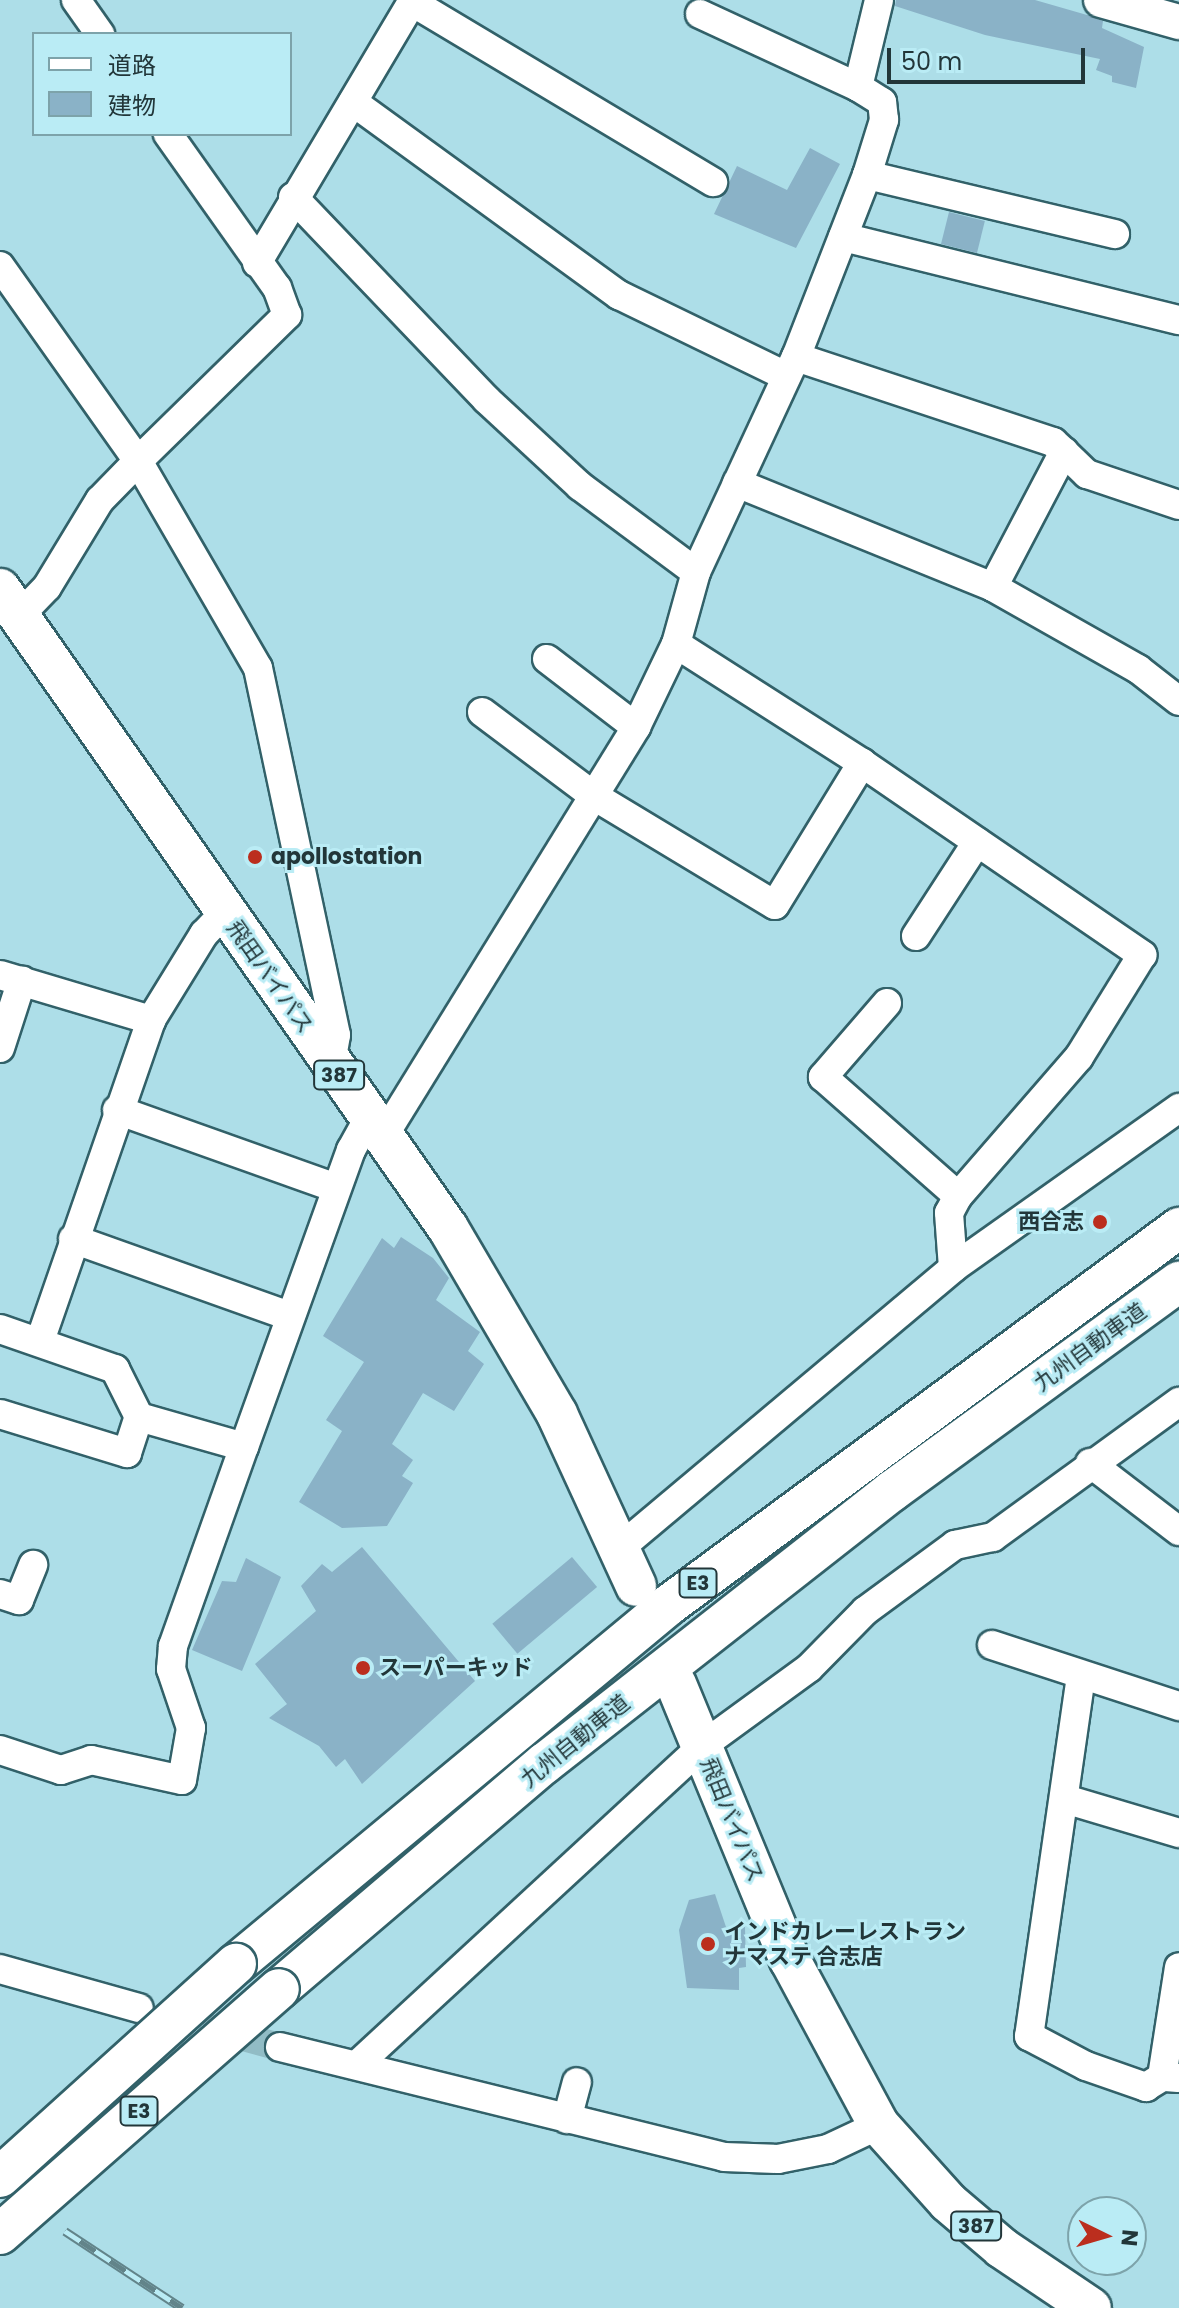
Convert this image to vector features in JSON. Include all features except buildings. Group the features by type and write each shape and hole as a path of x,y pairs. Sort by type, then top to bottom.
{"highway":[{"name":"飛田バイパス","path":"9,602 376,1127 503,1316 621,1547 636,1586"},
{"name":"九州自動車道","path":"0,2177 236,1964 670,1604 1179,1228"},
{"name":"九州自動車道","path":"0,2234 279,1989 545,1763 892,1491 1179,1282"},
{"name":"飛田バイパス","path":"676,1684 790,1960 879,2125"},
{"name":"387","path":"879,2125 948,2202 1002,2248 1091,2308"}],"main road":[{"path":"1101,0 1179,22"}],"street":[{"path":"76,0 99,32"},
{"path":"858,87 879,0"},
{"path":"257,263 293,197 412,1 713,182"},
{"path":"0,1750 61,1770 91,1760 182,1780 191,1728 171,1669 173,1646 336,1188 594,796 636,727 676,644 696,572 791,366 867,175 884,120 882,102 858,87 700,14"},
{"path":"353,102 619,295 791,366 1053,442 1087,474 1179,505"},
{"path":"9,602 47,587 100,500 287,315 277,288 169,136"},
{"path":"867,175 1115,234"},
{"path":"293,197 487,400 580,486 696,572"},
{"path":"843,237 1179,320"},
{"path":"0,266 138,461 258,668 336,1035 331,1063"},
{"path":"993,587 1064,452"},
{"path":"737,483 993,587 1138,669 1179,701"},
{"path":"676,644 862,763 1142,955 1079,1057 958,1196 949,1213 953,1268"},
{"path":"547,659 636,727"},
{"path":"482,712 594,796 775,905 862,763"},
{"path":"916,936 977,842"},
{"path":"40,1341 117,1110 151,1020 204,934 224,913"},
{"path":"0,1048 11,978 151,1020"},
{"path":"887,1003 823,1077 958,1196"},
{"path":"621,1547 953,1268 1179,1108"},
{"path":"117,1110 336,1188"},
{"path":"73,1239 289,1316"},
{"path":"0,1329 115,1369 139,1417 127,1453 0,1414"},
{"path":"359,2063 702,1746 809,1668 865,1611 955,1545 993,1537 1090,1463 1179,1402"},
{"path":"139,1417 244,1447"},
{"path":"1090,1463 1179,1531"},
{"path":"0,1594 19,1600 33,1565"},
{"path":"992,1645 1179,1706"},
{"path":"1081,1676 1029,2036 1086,2066 1146,2087 1170,2078 1179,1967"},
{"path":"1065,1799 1179,1833"},
{"path":"0,1969 139,2008"},
{"path":"280,2047 359,2063 724,2157 778,2159 828,2149 879,2125"},
{"path":"567,2119 577,2082"}],"tunnel":[{"path":"162,2015 280,2047"}],"railway":[{"path":"65,2231 182,2308"}],"place":[{"name":"apollostation","path":"255,857"},
{"name":"西合志","path":"1100,1222"},
{"name":"スーパーキッド","path":"363,1668"},
{"name":"インドカレーレストラン ナマステ 合志店","path":"708,1944"}]}
